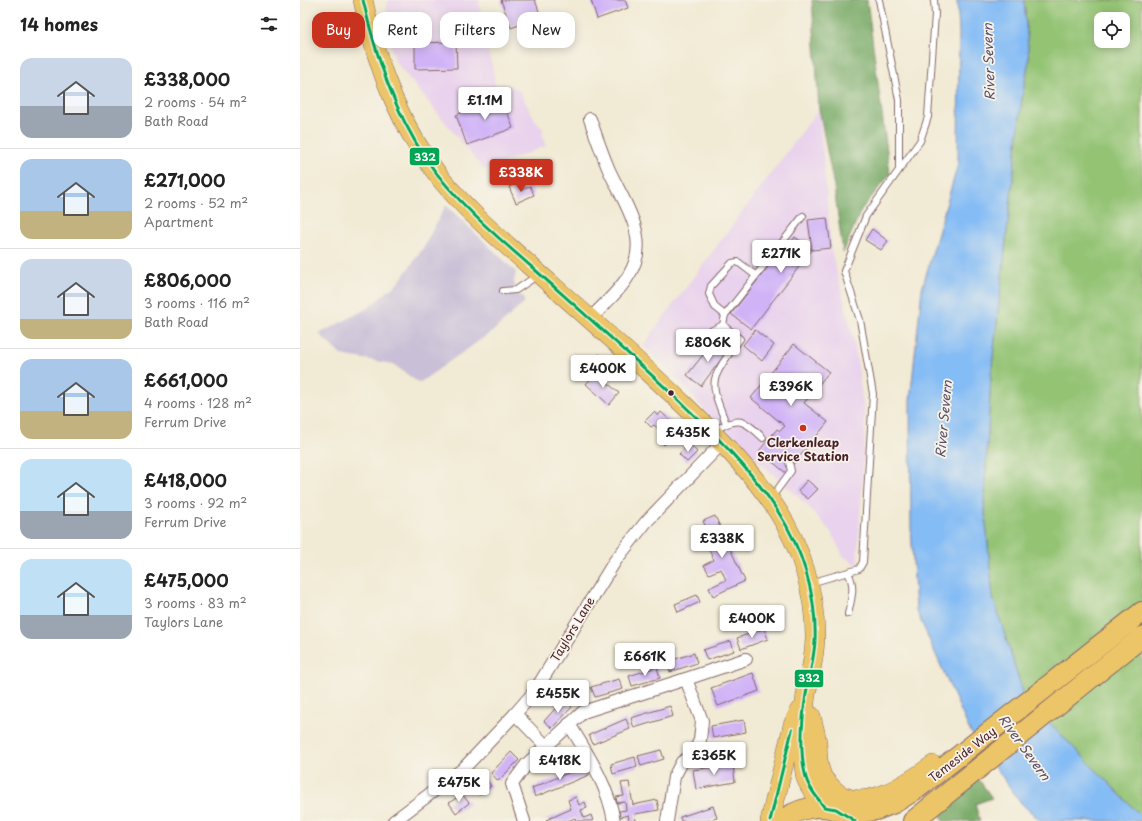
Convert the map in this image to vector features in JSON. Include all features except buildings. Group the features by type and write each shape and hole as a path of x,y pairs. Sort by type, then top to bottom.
{"highway":[{"name":"Temeside Way","path":"850,818 894,803 937,768 995,728 1142,612"},
{"name":"Temeside Way","path":"916,819 940,798 1142,637"},
{"path":"783,821 789,816 802,810 824,807 836,809 850,818"}],"main road":[{"path":"363,0 378,62 391,94 421,150 441,178 468,209 660,381 721,433 770,499 795,541 809,583 815,636 812,666 806,698 803,752 806,780 824,807"},
{"path":"806,698 817,743 817,762 821,775 833,790 842,796 854,800 878,797 937,768"},
{"path":"770,821 793,725 806,698"}],"street":[{"path":"590,118 609,169 631,217 638,240 636,261 632,270 620,287 590,319"},
{"name":"Taylors Lane","path":"394,821 463,768 535,691 615,561 721,433"},
{"path":"524,821 512,784 526,765 583,712 746,659"},
{"path":"667,821 674,777 682,762 693,755 700,740 702,721 686,679"},
{"path":"515,714 546,746"},
{"path":"569,724 599,773 612,808 614,821"}],"lane":[{"path":"879,0 899,100 899,170"},
{"path":"809,583 859,569 863,562 873,394 860,320 844,271 866,216 920,141 928,117 935,14 934,0"},
{"path":"723,325 724,315 803,216"},
{"path":"724,315 711,300 709,294 711,286 732,263 738,262 755,275"},
{"path":"503,291 516,290 540,274"},
{"path":"704,334 723,325"},
{"path":"721,433 715,376 740,339 723,325"},
{"path":"721,433 734,421 742,421 749,424 763,438"},
{"path":"770,499 791,471 789,462"},
{"path":"848,573 852,580 848,614"}],"shaded area":[{"path":"388,0 479,0 481,12 440,12 440,48 487,48 494,74 495,85 509,85 519,91 537,123 543,129 542,136 546,146 484,170 395,61 392,48 432,48 432,12 386,12"},
{"path":"819,109 831,249 855,346 864,410 865,431 857,565 843,556 831,532 808,506 712,419 680,381 643,345"},
{"path":"446,205 516,272 514,282 517,294 524,297 524,303 493,331 419,383 393,364 341,355 319,334 368,308 399,282 423,248"}],"green space":[{"path":"812,0 867,0 890,174 861,210 843,253 834,187 819,109"},
{"path":"1024,0 1142,0 1142,817 1025,698 993,598 984,502 991,375 1022,97 1029,60"},
{"path":"977,777 992,798 975,804 980,821 943,821 941,815 951,802"}],"water":[{"name":"River Severn","path":"957,0 1024,0 1029,60 1022,97 991,375 984,502 993,598 1025,698 1142,817 1142,821 1041,821 1021,803 970,731 916,610 911,528 910,401 922,289 958,164 959,31"}],"transit line":[{"name":"332","path":"363,0 380,62 395,102 415,141 437,174 490,230 623,348 716,437 755,480 786,525 801,556 806,572 815,624 813,661 806,694 802,725 802,758 806,778 811,790 824,807 836,809 855,821"},
{"name":"332","path":"770,821 792,730"}],"place":[{"name":"Clerkenleap Service Station","path":"803,428"}]}
